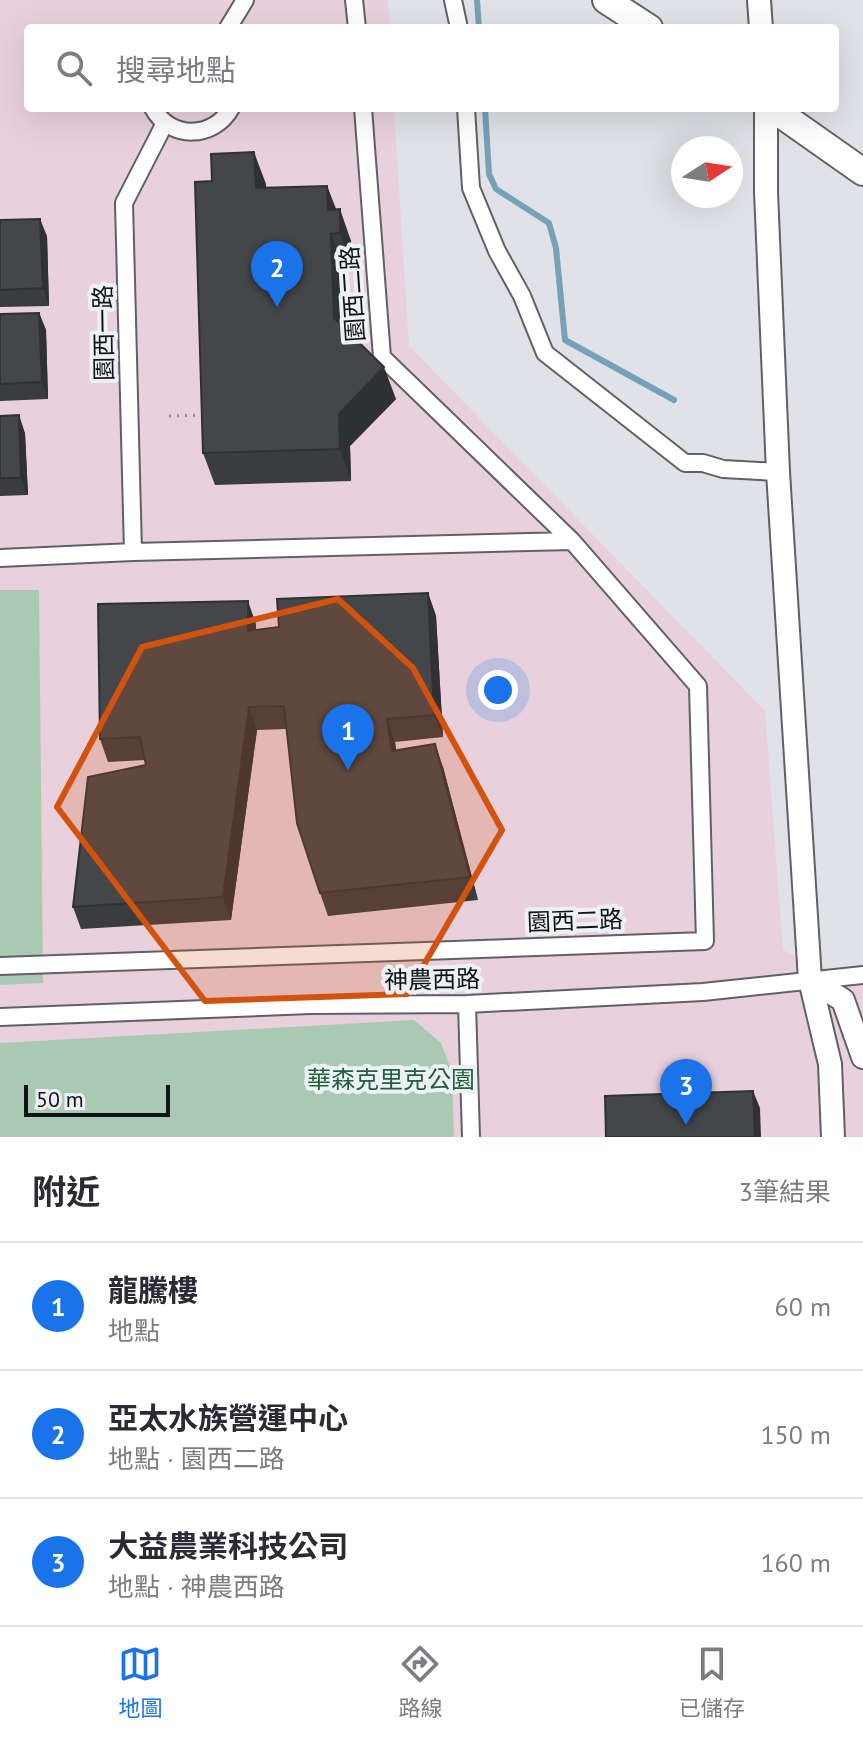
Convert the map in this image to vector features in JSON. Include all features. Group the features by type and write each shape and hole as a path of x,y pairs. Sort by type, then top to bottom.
{"main road":[{"path":"606,0 643,24"},
{"path":"775,112 863,172"}],"street":[{"path":"230,24 245,0"},
{"path":"354,0 357,24"},
{"path":"453,0 458,24"},
{"path":"759,0 761,24"},
{"path":"156,112 165,123 178,130 192,132 206,130 219,123 228,112"},
{"name":"園西二路","path":"0,966 705,941 698,686 572,541 382,357 363,112"},
{"path":"466,112 471,188 545,353 685,463 778,472"},
{"path":"769,112 766,192 778,472 810,980 830,1064 833,1137"},
{"name":"園西一路","path":"133,552 124,203 165,123"},
{"path":"0,558 572,541"},
{"name":"神農西路","path":"0,1017 311,1005 467,1004 703,992 863,975"},
{"path":"810,980 843,1000 863,1057"},
{"path":"467,1004 471,1137"}],"path":[{"path":"169,416 213,415"}],"highlighted area":[{"path":"338,599 413,668 502,830 407,994 205,1001 57,807 142,647"}],"shaded area":[{"path":"0,0 388,0 390,24 24,24 24,112 394,112 409,346 765,711 783,950 863,986 863,1137 0,1137"}],"green space":[{"path":"0,590 39,590 43,983 0,985"},
{"name":"華森克里克公園","path":"414,1020 441,1043 452,1072 454,1137 0,1137 0,1043"}],"building":[{"path":"254,152 256,188 327,186 328,210 340,209 340,233 331,234 334,318 384,367 339,414 340,449 203,453 195,182 212,181 211,154"},
{"path":"40,219 43,288 0,290 0,220"},
{"path":"39,313 42,382 0,384 0,314"},
{"path":"19,415 21,478 0,478 0,416"},
{"path":"428,593 434,715 387,719 392,751 435,744 470,877 320,893 297,823 284,706 249,707 223,897 73,907 88,777 146,765 140,737 100,739 98,604 248,601 248,631 279,627 277,599"},
{"path":"753,1091 755,1137 606,1137 605,1096"}],"waterway":[{"path":"477,0 479,24"},
{"path":"485,112 489,174 496,189 549,223 556,248 565,340 674,400"}],"place":[{"name":"亞太水族營運中心","path":"277,307"},
{"name":"龍騰樓","path":"348,770"},
{"name":"大益農業科技公司","path":"686,1125"}]}
